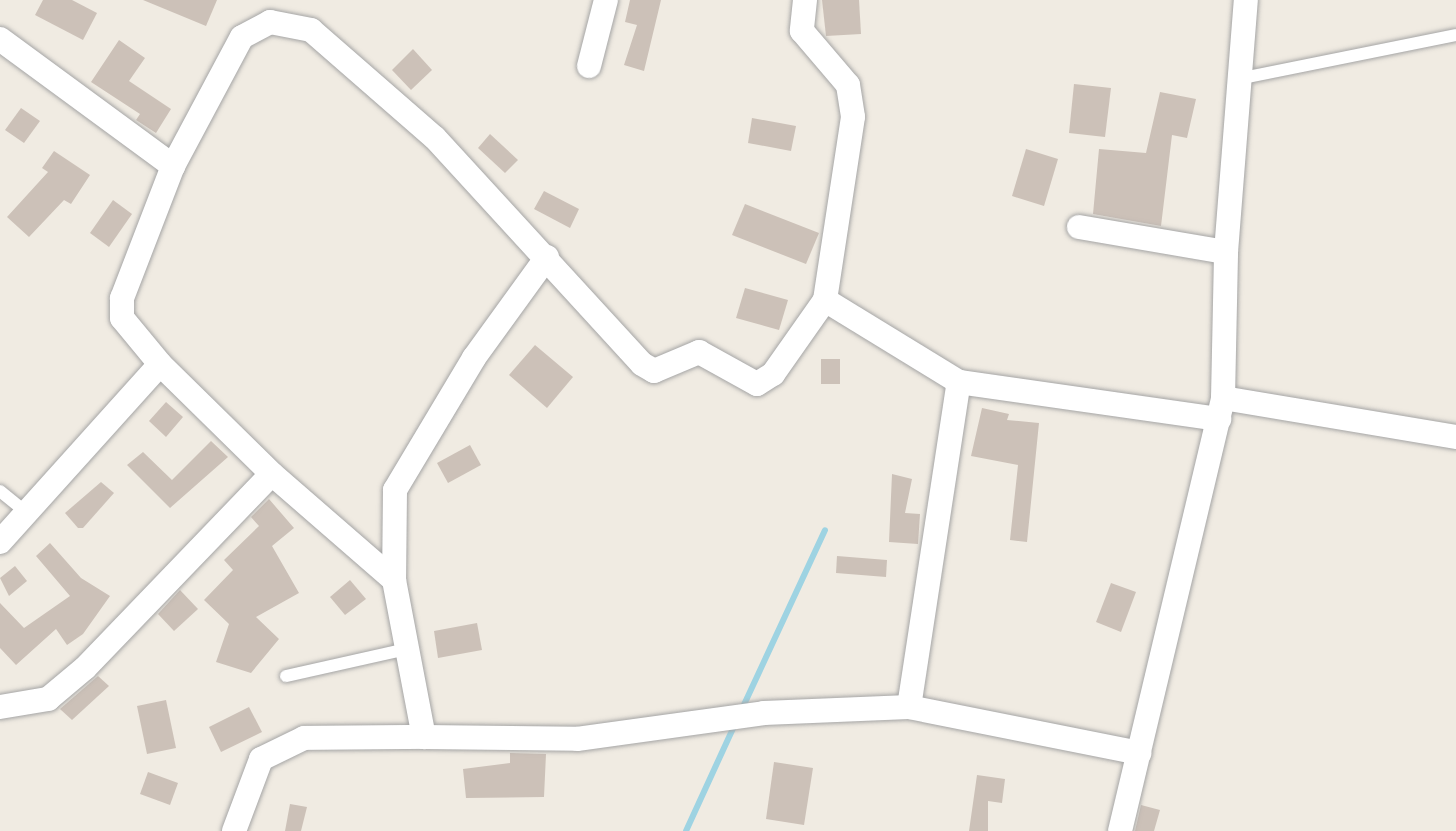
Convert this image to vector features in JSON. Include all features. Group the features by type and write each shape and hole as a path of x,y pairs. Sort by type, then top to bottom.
{"street":[{"path":"589,66 606,0"},
{"path":"394,580 272,474 160,364 122,318 122,298 173,166 242,37 255,26 290,23 311,30 435,138 547,257 642,365 654,371 699,352 757,384 773,374 825,300 853,117 848,85 802,31 805,0"},
{"path":"1120,831 1221,408 1226,252 1243,78 1246,0"},
{"path":"0,39 173,166"},
{"path":"1079,228 1226,252"},
{"path":"424,737 394,580 395,490 474,358 547,257"},
{"path":"825,300 959,382 1221,408 1456,437"},
{"path":"0,541 160,364"},
{"path":"909,707 959,382"},
{"path":"0,707 48,699 85,668 272,474"},
{"path":"234,831 261,759 304,738 577,739 764,713 909,707 1139,753"}],"lane":[{"path":"1243,78 1456,35"},
{"path":"0,491 27,513"},
{"path":"286,676 407,649"}],"building":[{"path":"43,0 72,0 97,13 83,40 35,15"},
{"path":"143,0 217,0 206,26"},
{"path":"630,0 661,0 644,71 624,65 637,25 625,22"},
{"path":"822,0 859,0 861,34 826,36"},
{"path":"119,40 145,58 129,81 171,109 156,133 136,120 140,114 91,82"},
{"path":"413,49 432,70 411,90 392,70"},
{"path":"1074,84 1111,88 1105,137 1069,133"},
{"path":"1160,92 1196,99 1187,138 1172,135 1161,226 1093,214 1099,149 1146,153"},
{"path":"21,108 40,121 24,143 5,130"},
{"path":"752,118 796,126 791,151 748,143"},
{"path":"490,134 518,160 505,173 478,148"},
{"path":"1026,149 1058,159 1044,206 1012,196"},
{"path":"54,151 90,175 71,204 64,200 29,237 7,217 48,172 42,168"},
{"path":"544,191 579,209 570,228 534,209"},
{"path":"113,200 132,214 109,247 90,233"},
{"path":"745,204 819,233 806,264 732,235"},
{"path":"745,288 788,300 779,330 736,318"},
{"path":"535,345 573,377 547,408 509,375"},
{"path":"821,359 840,359 840,384 821,384"},
{"path":"166,402 183,417 166,437 149,421"},
{"path":"982,408 1009,414 1007,420 1039,423 1027,542 1010,540 1018,465 971,456"},
{"path":"211,441 228,457 170,508 127,465 143,452 172,480"},
{"path":"470,445 481,465 448,483 437,463"},
{"path":"892,474 912,479 905,513 920,514 918,544 889,542"},
{"path":"101,482 114,493 83,528 78,528 65,513"},
{"path":"269,499 294,528 272,546 299,593 256,617 279,639 251,673 216,662 229,624 204,600 233,570 224,560 259,526 251,517"},
{"path":"50,543 81,578 110,596 83,634 67,645 56,629 16,665 0,648 0,603 24,628 70,596 36,556"},
{"path":"837,556 887,560 886,577 836,573"},
{"path":"15,566 27,581 9,596 0,578"},
{"path":"350,580 366,599 345,615 330,597"},
{"path":"1111,583 1136,592 1121,632 1096,622"},
{"path":"180,590 198,609 174,631 158,614"},
{"path":"477,623 482,650 438,658 434,631"},
{"path":"98,676 109,686 72,720 60,709"},
{"path":"166,700 176,748 147,754 137,706"},
{"path":"249,707 262,732 221,752 209,727"},
{"path":"510,753 546,754 544,797 466,798 463,769 510,763"},
{"path":"774,762 813,768 804,825 766,819"},
{"path":"148,772 178,783 170,805 140,794"},
{"path":"977,775 1005,779 1002,803 988,801 988,831 969,831"},
{"path":"290,804 307,807 301,831 285,831"},
{"path":"1141,805 1160,810 1154,831 1135,831"}],"waterway":[{"path":"742,709 825,530"},
{"path":"686,831 736,722"}]}
